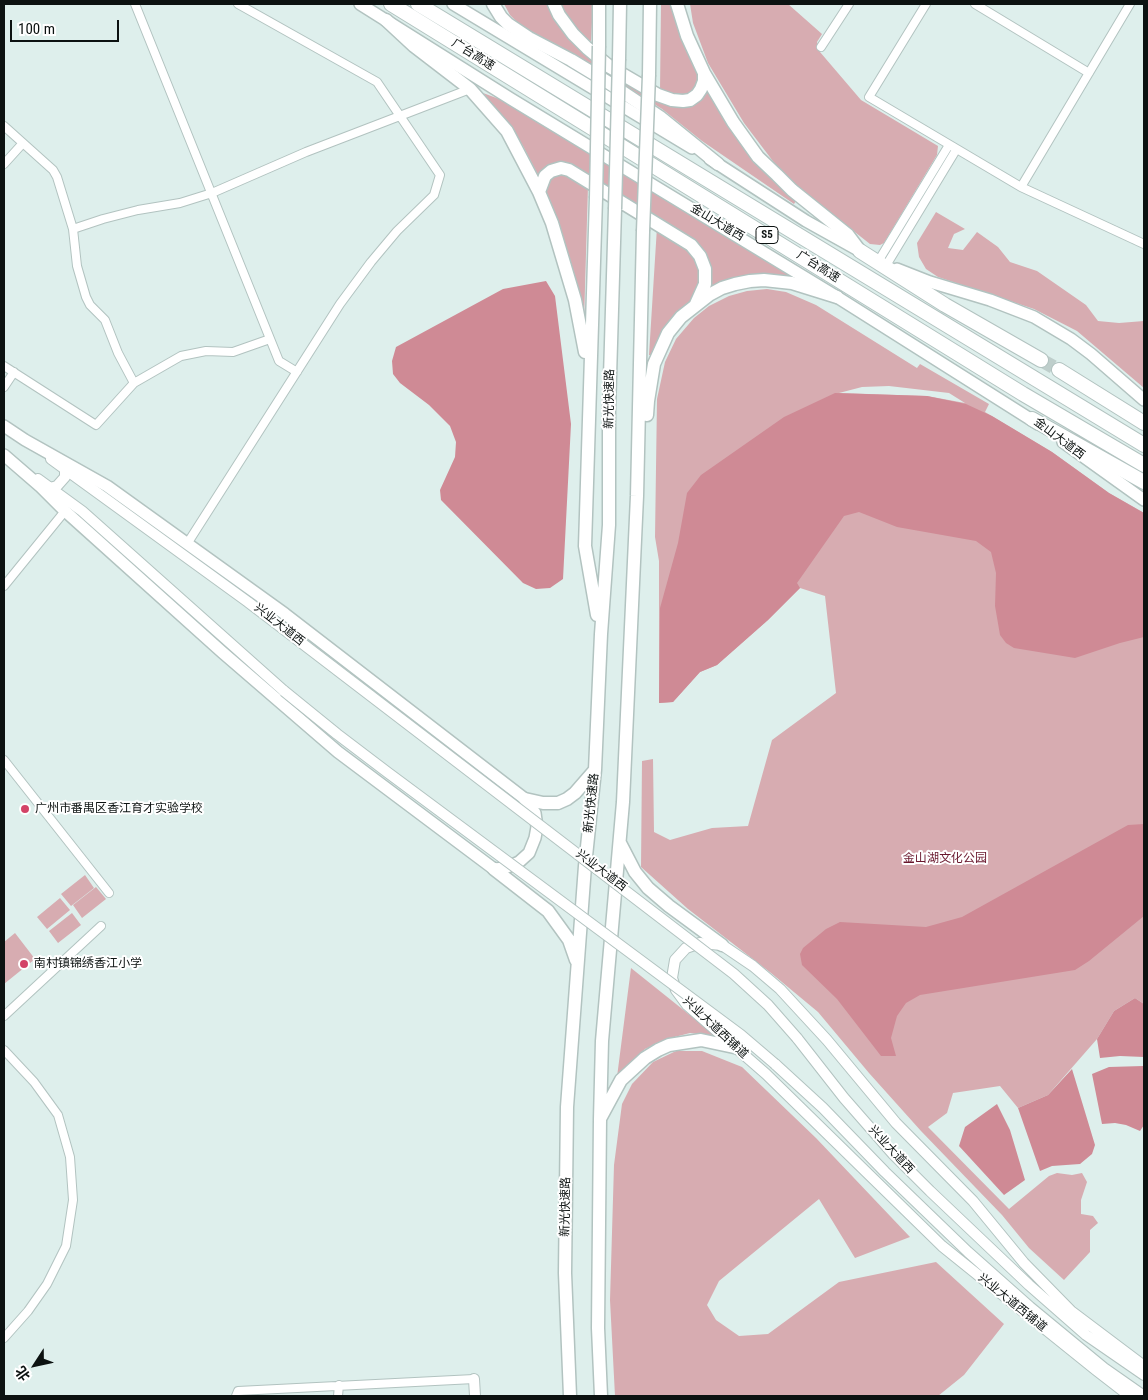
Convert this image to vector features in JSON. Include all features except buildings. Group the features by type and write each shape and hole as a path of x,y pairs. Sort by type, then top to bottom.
{"highway":[{"name":"广台高速","path":"391,4 1014,389 1144,465"},
{"name":"广台高速","path":"418,4 1144,445"},
{"path":"493,4 508,24 609,83 660,117 718,164"},
{"path":"554,4 559,15 573,34 587,48 610,67 658,95 672,100 690,100 701,89 704,73"},
{"path":"600,4 585,546 600,634"},
{"name":"新光快速路","path":"570,1396 565,1272 567,1107 585,866 595,770 600,634 609,525 609,410 620,4"},
{"path":"601,1396 598,1328 602,1041 624,802 637,496 650,4"},
{"path":"678,4 687,36 704,73 720,103 758,157 792,190 848,235 860,250 945,305 1041,360"},
{"path":"386,20 414,46 470,89 507,131 540,192 554,231 575,300 589,382"},
{"path":"540,192 545,176 551,170 561,168 568,170 691,245 700,256 705,270 705,284 696,304"},
{"path":"633,593 643,542 648,401 654,364 668,333 681,317 696,304 722,288 757,280 778,280 837,297"},
{"path":"1058,370 1144,424"},
{"path":"1032,419 1144,482"},
{"path":"525,799 543,803 558,803 575,793 595,770"},
{"path":"620,843 635,872 648,888 722,945"},
{"path":"494,869 548,911 569,940 578,965"},
{"path":"600,1119 621,1080 645,1058 658,1050 677,1043 701,1040 734,1047"}],"main road":[{"name":"金山大道西","path":"360,4 1032,419 1144,500"},
{"path":"453,4 718,164 806,222 883,262 930,282 990,300 1034,317 1054,328 1084,349 1144,400"},
{"name":"兴业大道西","path":"4,426 25,440"},
{"path":"6,456 222,652 338,752 494,869 505,868 519,862 529,853 537,827 535,813 525,799 285,614 107,486 25,440"}],"street":[{"path":"136,4 279,361 297,372"},
{"path":"187,544 340,304 397,231 434,195 440,175 377,82 238,4"},
{"path":"821,47 849,4"},
{"path":"926,4 869,97 952,148 1021,187 1144,244"},
{"path":"976,4 1089,73"},
{"path":"1021,187 1128,4"},
{"path":"73,229 138,210 180,203 212,194 306,152 470,89"},
{"path":"4,126 53,170 57,177 73,229 77,266 86,297 90,305 106,320 118,353 134,383"},
{"path":"4,164 23,143"},
{"path":"883,262 952,148"},
{"path":"4,366 96,425 134,383 181,356 206,351 233,352 270,339"},
{"path":"4,387 14,372"},
{"name":"兴业大道西","path":"25,440 248,602 727,968 768,1005 797,1038 844,1098 893,1154 930,1191 1029,1285 1086,1335 1144,1375"},
{"name":"兴业大道西","path":"6,456 82,511 284,691 387,772 741,1035 824,1108 885,1172 1023,1301 1104,1368 1144,1396"},
{"path":"50,488 57,486 65,477 65,470"},
{"path":"4,586 65,511"},
{"path":"4,760 109,893"},
{"path":"4,1016 101,926"},
{"name":"兴业大道西铺道","path":"1133,1396 1127,1394 1096,1370 942,1246 766,1074 687,1005 676,990 672,978 675,960 686,948 700,942 722,945 753,966 780,989 827,1040 896,1123 973,1201 1024,1264 1071,1311 1144,1366"},
{"path":"4,1050 34,1082 58,1115 70,1157 73,1200 66,1246 47,1284 28,1311 4,1338"},
{"path":"237,1393 339,1385 474,1379 475,1396"},
{"path":"338,1396 339,1385"}],"green space":[{"path":"504,4 549,4 555,18 668,105 680,108 695,105 708,89 797,199 794,204 702,141 662,109 588,62 518,23 510,15"},
{"path":"558,4 593,4 591,41 585,39"},
{"path":"661,4 673,4 699,73 697,89 690,94 680,96 660,90"},
{"path":"690,4 788,4 822,34 817,42 820,52 861,100 938,146 937,155 884,243 880,245 870,244 785,177 744,123 708,63 693,23"},
{"path":"483,93 510,103 796,279 706,292 707,261 565,164 539,177 523,146"},
{"path":"565,173 588,186 584,321 546,194 545,184 549,177"},
{"path":"936,212 965,229 954,234 948,248 963,250 977,232 998,247 1010,262 1037,271 1086,305 1098,321 1119,323 1144,321 1144,388 1077,331 1034,309 938,277 926,269 919,257 917,243"},
{"path":"657,227 694,254 701,269 701,284 692,302 653,355 649,355"},
{"name":"金山湖文化公园","path":"767,289 786,292 816,305 917,368 920,364 989,404 985,412 1052,452 1109,493 1144,513 1144,1004 1135,998 1114,1011 1097,1039 1048,1095 1018,1108 1000,1086 953,1093 947,1113 928,1127 1009,1209 1049,1176 1057,1173 1072,1175 1082,1173 1087,1182 1081,1200 1081,1214 1093,1216 1098,1223 1090,1230 1090,1252 1064,1280 1029,1248 1002,1215 921,1131 818,1012 688,909 641,867 642,761 653,759 654,832 670,840 712,828 748,826 772,740 836,693 825,596 800,588 768,620 717,665 700,672 673,702 659,703 659,561 655,537 657,399 665,362 676,339 694,318 709,306 729,296 747,291","holes":["889,386 949,393 965,403 927,396 839,393 862,387"]},
{"path":"85,875 94,888 71,906 61,894"},
{"path":"96,887 106,899 82,918 73,905"},
{"path":"60,898 70,910 47,929 37,917"},
{"path":"72,913 81,925 58,943 49,931"},
{"path":"15,933 35,959 4,984 4,942"},
{"path":"631,968 716,1036 690,1033 667,1039 645,1049 617,1077"},
{"path":"676,1051 702,1051 742,1067 816,1138 910,1237 855,1258 819,1199 719,1281 707,1305 716,1320 739,1336 768,1334 839,1282 936,1262 1004,1324 964,1375 938,1396 615,1396 610,1300 614,1165 622,1104 632,1084 653,1062"}],"shaded area":[{"path":"546,281 555,296 571,424 563,579 550,588 536,589 523,583 441,500 440,490 455,457 456,442 450,426 429,405 400,383 393,374 392,361 396,347 503,289"},
{"path":"835,393 927,396 966,404 992,416 1052,452 1109,493 1144,513 1144,637 1075,658 1014,648 1006,643 1000,635 995,606 996,573 991,552 976,541 897,527 859,512 844,516 797,583 800,588 768,620 717,665 700,672 673,702 659,703 660,608 678,543 687,493 701,475 784,417"},
{"path":"1144,824 1144,916 1089,961 1075,970 920,995 906,1003 897,1016 891,1038 896,1056 881,1056 837,999 802,965 800,954 803,948 826,929 840,922 926,927 962,917 1128,825"},
{"path":"1135,998 1144,1004 1144,1057 1120,1056 1100,1058 1097,1039 1114,1011"},
{"path":"1143,1066 1144,1125 1140,1131 1126,1125 1115,1123 1102,1124 1092,1074 1109,1067"},
{"path":"1072,1069 1095,1145 1092,1154 1080,1164 1052,1166 1040,1171 1018,1108 1048,1095"},
{"path":"997,1104 1010,1130 1025,1180 1004,1195 959,1146 965,1127"}],"tunnel":[{"path":"1041,360 1059,370"}],"place":[{"name":"广州市番禺区香江育才实验学校","path":"25,809"},
{"name":"南村镇锦绣香江小学","path":"24,964"}]}
